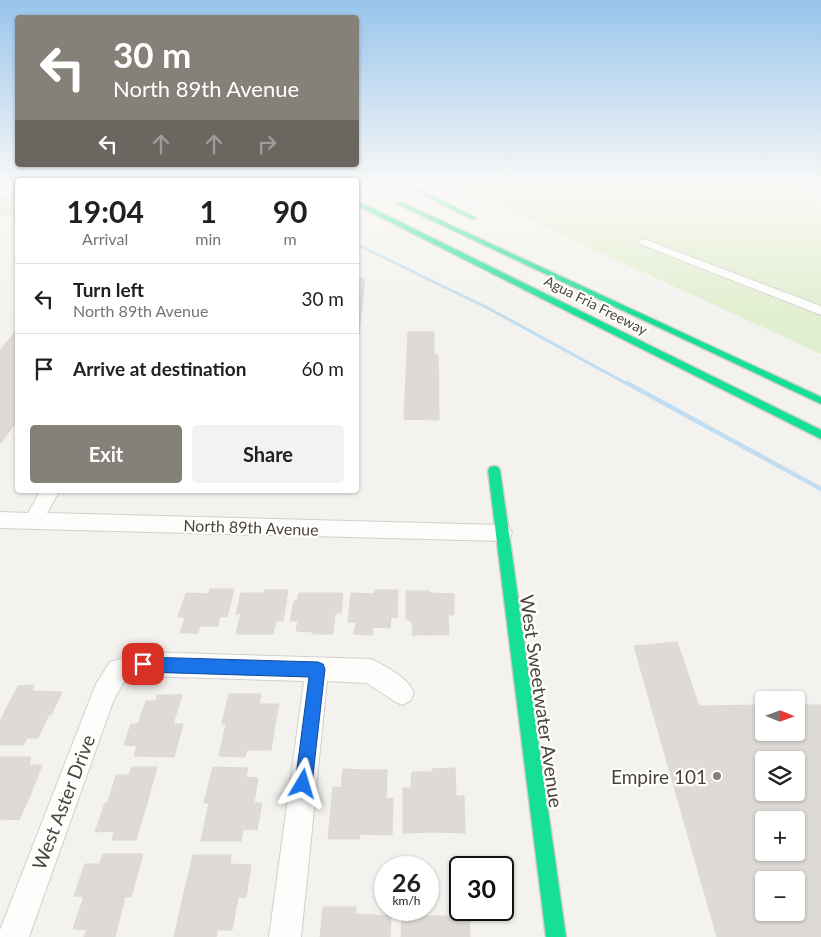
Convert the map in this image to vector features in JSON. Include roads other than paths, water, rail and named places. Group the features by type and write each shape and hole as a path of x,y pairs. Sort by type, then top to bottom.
{"main road":[{"name":"Agua Fria Freeway","path":"410,229 821,435"},
{"name":"Agua Fria Freeway","path":"455,229 821,401"},
{"path":"411,243 479,272 540,293"},
{"path":"658,312 759,363 821,391"},
{"name":"West Sweetwater Avenue","path":"494,470 556,937"}],"street":[{"path":"644,242 821,311"},
{"path":"33,521 49,493"},
{"name":"North 89th Avenue","path":"0,520 502,533"},
{"name":"West Aster Drive","path":"12,937 104,692 118,670 143,664 318,669"},
{"path":"285,937 318,669 371,671 402,693"}],"waterway":[{"path":"359,245 416,273"},
{"path":"413,272 484,306 629,385"},
{"path":"627,383 821,489"}],"place":[{"name":"Empire 101","path":"717,776"}]}
